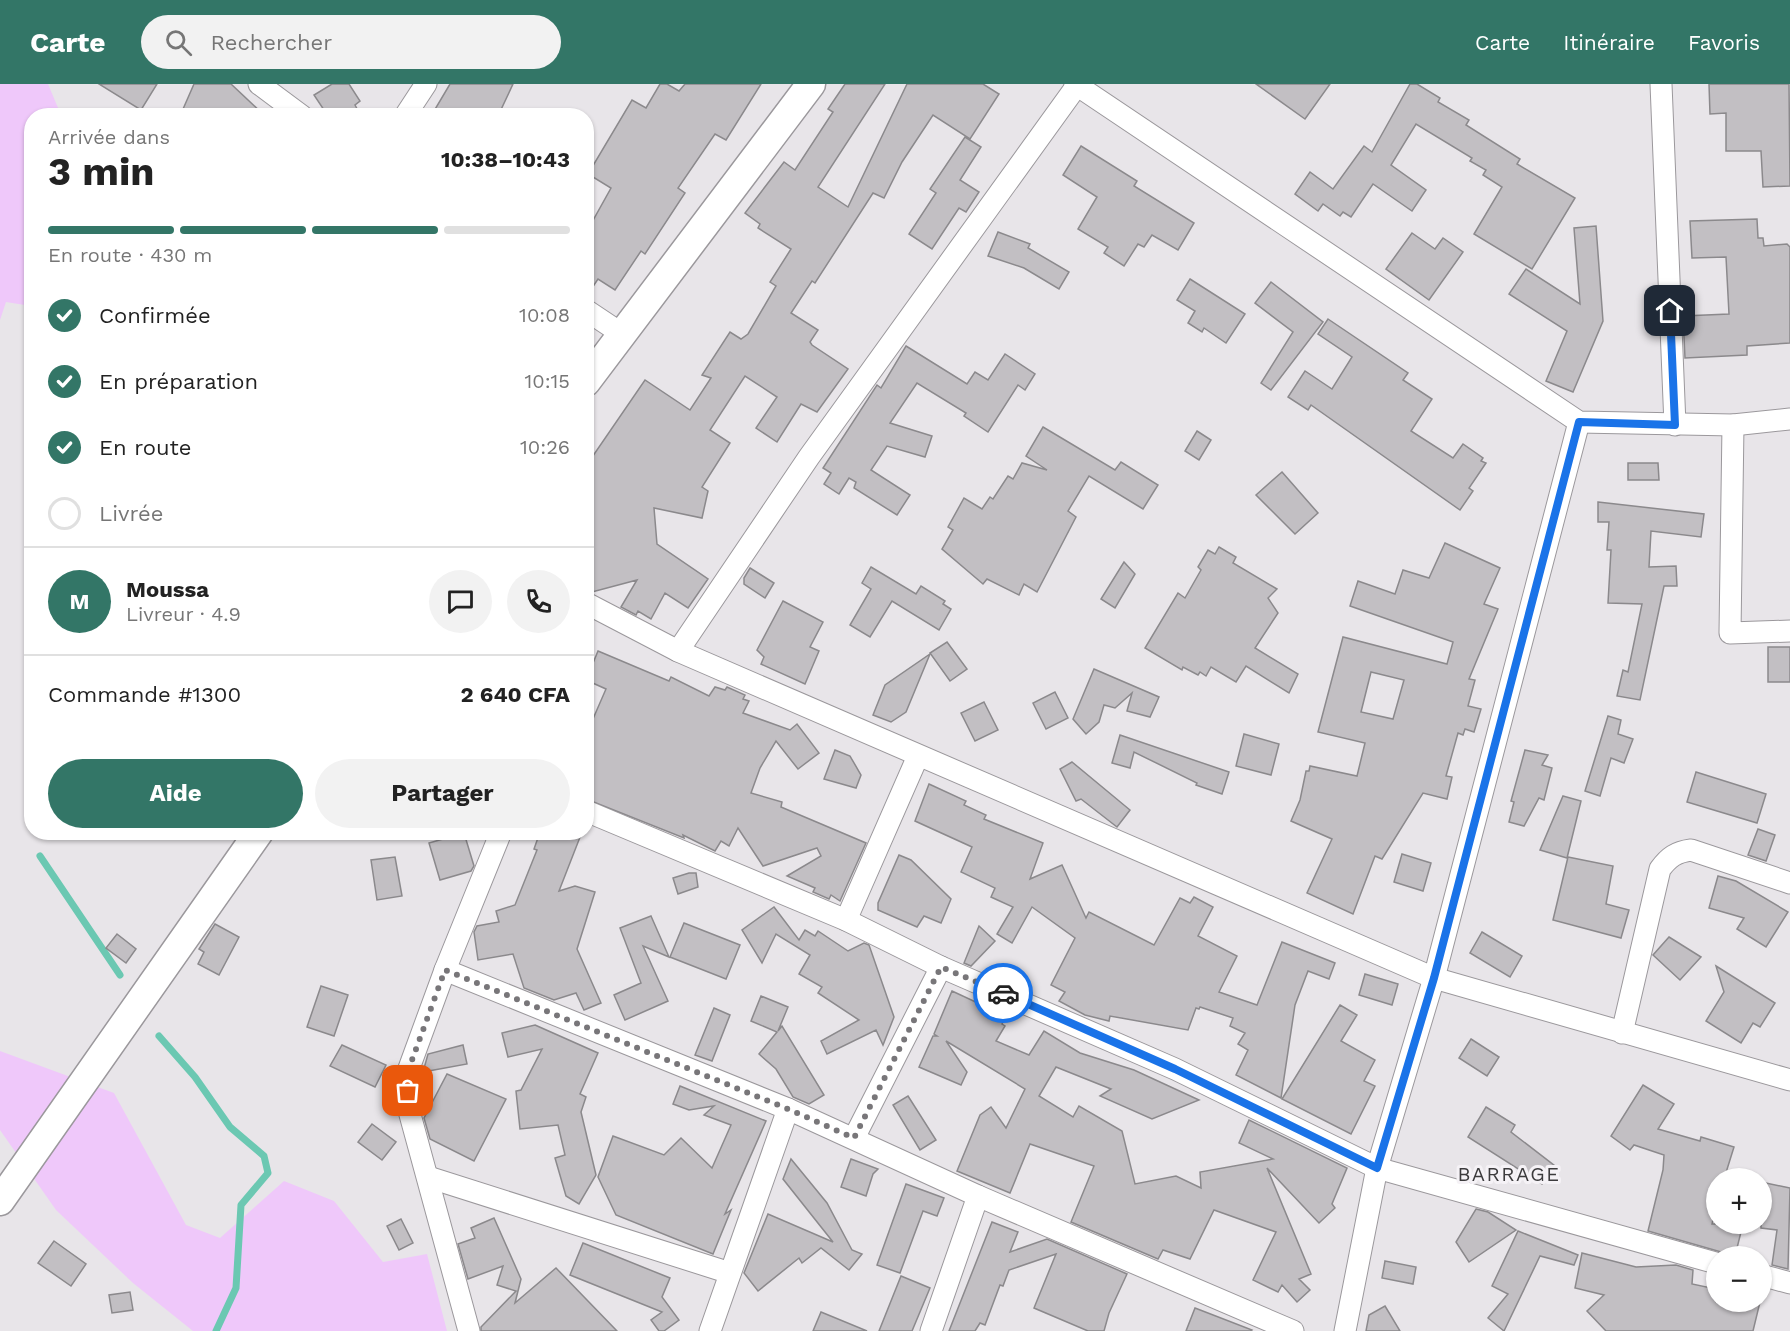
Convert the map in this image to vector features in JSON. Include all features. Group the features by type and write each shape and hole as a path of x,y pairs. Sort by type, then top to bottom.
{"street":[{"path":"259,84 291,108"},
{"path":"410,108 426,84"},
{"path":"594,371 811,84"},
{"path":"678,651 809,457 1077,84 1579,422 1733,425 1790,419"},
{"path":"1660,84 1675,425"},
{"path":"594,315 622,334"},
{"path":"1345,1331 1377,1168 1434,978 1579,422"},
{"path":"1733,425 1731,633 1790,631"},
{"path":"594,607 678,651 1434,978 1790,1080"},
{"path":"846,920 918,756"},
{"path":"594,815 846,920 941,967 1175,1069 1377,1168 1706,1260"},
{"path":"0,1201 253,840"},
{"path":"469,1331 428,1177 408,1112 408,1071 445,970 498,840"},
{"path":"1622,1033 1660,869 1667,859 1678,851 1691,850 1790,883"},
{"path":"854,1138 941,967"},
{"path":"445,970 788,1109 978,1196 1293,1331"},
{"path":"710,1331 788,1109"},
{"path":"428,1177 730,1273"},
{"path":"931,1331 978,1196"},
{"path":"1772,1278 1790,1283"}],"shaded area":[{"path":"0,84 48,84 58,108 24,108 24,305 6,302 0,320"},
{"path":"0,1051 114,1093 186,1225 220,1238 284,1181 334,1201 383,1262 427,1254 447,1331 193,1331 133,1283 56,1210 0,1130"}],"building":[{"path":"99,84 157,84 142,108 138,108"},
{"path":"194,84 231,84 256,108 184,108"},
{"path":"332,84 349,84 360,101 355,105 357,108 323,108 314,95"},
{"path":"450,84 513,84 502,108 436,108"},
{"path":"660,84 667,84 679,91 685,84 761,84 726,140 715,134 678,188 685,193 645,254 641,251 615,290 598,279 594,285 594,219 611,188 594,178 594,164 632,100 646,108"},
{"path":"845,84 885,84 818,187 848,207 907,84 983,84 999,94 970,139 933,115 902,162 884,198 873,193 815,283 812,281 791,313 818,330 810,342 812,345 848,369 817,412 801,404 777,442 756,428 777,397 745,376 710,430 730,443 702,487 708,491 702,518 654,508 657,544 708,579 688,608 665,593 651,619 638,611 636,615 621,607 637,580 594,591 594,454 645,380 690,410 711,378 702,375 730,332 741,339 748,334 776,286 770,282 791,249 758,228 760,224 745,213 784,162 795,170 833,112 828,109"},
{"path":"1256,84 1330,84 1305,119"},
{"path":"1410,84 1417,84 1440,98 1438,102 1469,120 1466,125 1520,159 1517,164 1575,198 1532,269 1474,234 1502,187 1483,175 1486,170 1470,161 1472,158 1416,124 1391,165 1426,190 1412,211 1373,184 1351,217 1343,212 1340,216 1323,204 1318,211 1295,194 1310,172 1333,189 1364,146 1372,152"},
{"path":"1709,84 1789,84 1790,186 1763,187 1761,151 1726,151 1726,113 1710,114"},
{"path":"965,137 981,147 960,180 979,192 966,212 959,208 932,249 909,234 936,193 930,189"},
{"path":"1081,146 1137,181 1134,186 1194,223 1178,250 1152,235 1144,247 1138,244 1124,266 1104,253 1108,247 1078,229 1097,197 1063,175"},
{"path":"1757,219 1758,238 1763,238 1764,246 1787,244 1790,247 1790,343 1747,346 1747,355 1685,358 1683,316 1729,314 1726,257 1692,258 1690,221"},
{"path":"1596,226 1603,321 1573,392 1546,381 1567,331 1509,294 1526,269 1580,304 1574,228"},
{"path":"998,232 1030,244 1028,248 1069,272 1059,289 1024,268 988,256"},
{"path":"1412,233 1435,249 1443,238 1463,252 1429,300 1386,269"},
{"path":"1190,279 1245,314 1226,343 1204,328 1202,332 1188,323 1195,311 1177,300"},
{"path":"1271,282 1323,322 1271,390 1261,383 1293,332 1255,303"},
{"path":"1328,319 1408,373 1403,380 1432,399 1411,431 1453,458 1463,444 1483,458 1481,461 1486,463 1469,488 1473,491 1460,510 1311,405 1308,410 1288,397 1305,371 1332,389 1352,357 1318,334"},
{"path":"906,346 967,384 975,372 988,380 1005,354 1035,374 1025,390 1018,385 988,432 964,416 966,413 917,383 890,423 932,436 925,457 887,446 871,470 910,495 897,515 854,488 856,482 849,478 839,494 824,484 831,473 823,468 877,385 881,388"},
{"path":"1043,427 1115,470 1121,462 1158,485 1143,509 1089,476 1068,511 1076,517 1037,592 1024,584 1019,595 987,579 983,584 942,549 953,530 948,527 964,498 982,509 990,497 993,499 1008,476 1013,479 1022,463 1047,470 1026,456"},
{"path":"1197,431 1211,440 1199,460 1185,451"},
{"path":"1628,463 1658,463 1659,480 1628,480"},
{"path":"1282,472 1318,513 1295,534 1256,495"},
{"path":"1598,502 1704,514 1701,537 1651,531 1649,567 1676,566 1677,586 1664,586 1640,700 1617,696 1623,670 1628,672 1642,604 1608,603 1611,550 1607,550 1609,522 1598,522"},
{"path":"1445,543 1500,568 1484,604 1498,609 1469,679 1475,680 1468,706 1481,709 1474,732 1465,729 1463,735 1458,733 1446,776 1452,777 1447,799 1423,793 1382,859 1375,856 1353,914 1307,893 1332,839 1291,821 1300,800 1306,771 1309,771 1310,766 1357,776 1365,743 1318,732 1343,637 1447,664 1453,642 1350,606 1358,581 1395,594 1403,570 1429,578","holes":["1371,672 1404,680 1393,719 1361,712"]},
{"path":"1219,547 1236,557 1233,563 1277,589 1268,598 1278,613 1255,648 1298,674 1289,693 1246,666 1236,682 1211,667 1206,676 1200,672 1198,675 1183,667 1182,670 1145,648 1178,593 1185,598 1201,570 1198,567 1208,550 1215,554"},
{"path":"1124,562 1135,574 1115,608 1101,599"},
{"path":"871,567 916,594 921,586 945,601 943,604 951,609 939,630 892,601 870,637 850,625 871,589 862,583"},
{"path":"750,568 774,583 765,598 744,584 744,578"},
{"path":"783,601 823,622 810,647 819,651 805,684 761,664 764,657 757,650"},
{"path":"947,642 967,669 950,681 930,653"},
{"path":"1768,647 1790,647 1790,682 1768,682"},
{"path":"598,651 669,681 671,677 709,696 715,687 725,690 727,687 745,695 743,699 749,701 743,713 790,730 797,724 819,753 798,769 776,741 760,768 751,793 782,802 781,807 866,843 840,901 831,895 829,899 813,892 815,888 787,876 821,856 817,848 763,866 738,828 729,846 721,841 715,851 683,835 684,838 594,802 594,717 606,689 594,684 594,661"},
{"path":"930,654 906,712 891,722 873,715 885,685"},
{"path":"1094,669 1159,697 1150,717 1127,711 1132,693 1115,708 1104,705 1099,722 1086,734 1073,719"},
{"path":"1055,692 1068,718 1046,729 1033,703"},
{"path":"984,702 998,730 975,741 961,713"},
{"path":"1608,716 1621,720 1618,734 1633,739 1624,763 1611,758 1600,796 1585,791"},
{"path":"1244,734 1279,744 1271,775 1236,766"},
{"path":"1120,735 1229,772 1222,794 1196,785 1197,783 1134,752 1130,768 1112,763"},
{"path":"835,750 850,756 861,775 856,788 824,779"},
{"path":"1525,750 1548,755 1542,765 1552,768 1544,800 1539,798 1524,826 1509,822 1514,802 1511,801"},
{"path":"1072,762 1130,810 1117,827 1081,799 1076,801 1060,769"},
{"path":"1696,772 1766,794 1757,823 1687,802"},
{"path":"929,784 966,801 964,805 986,815 984,819 1043,843 1030,879 1062,865 1086,918 1089,912 1154,945 1180,898 1190,903 1194,897 1213,907 1198,936 1237,956 1219,992 1257,1005 1282,942 1335,963 1329,979 1308,971 1295,1005 1281,1098 1236,1075 1248,1050 1238,1044 1245,1033 1230,1026 1233,1018 1200,1007 1196,1008 1188,1030 1110,1016 1109,1021 1085,1015 1059,1001 1065,992 1051,985 1075,938 1032,907 1012,943 997,934 1013,907 991,897 995,888 961,872 972,847 915,821"},
{"path":"1563,796 1581,801 1567,858 1540,850"},
{"path":"1758,829 1775,835 1766,861 1748,855"},
{"path":"440,840 466,840 474,866 471,871 440,880 429,843"},
{"path":"537,840 579,840 559,891 575,886 595,892 577,949 601,1003 584,1010 576,993 554,1000 524,988 513,954 478,960 474,932 477,926 499,922 496,911 515,905 537,850 534,849"},
{"path":"1402,854 1431,863 1423,891 1394,882"},
{"path":"899,855 911,860 951,899 941,923 924,916 917,927 878,910 878,903"},
{"path":"395,857 402,896 377,900 371,860"},
{"path":"1568,857 1613,866 1606,904 1629,910 1621,938 1553,920"},
{"path":"696,873 698,887 678,894 673,878"},
{"path":"1718,876 1736,881 1788,912 1766,947 1737,929 1744,918 1709,908"},
{"path":"774,907 799,940 805,930 815,936 818,931 848,951 864,943 869,945 894,1017 883,1045 876,1030 827,1054 821,1041 859,1020 818,993 822,987 799,974 810,955 776,934 762,963 742,930"},
{"path":"651,916 669,957 643,946 668,1001 625,1020 614,995 641,983 620,928"},
{"path":"684,923 740,945 726,979 670,957"},
{"path":"215,924 239,937 219,975 198,964 204,952 199,949"},
{"path":"979,926 995,941 971,966 964,963"},
{"path":"1482,932 1522,956 1510,977 1470,953"},
{"path":"117,934 136,949 126,963 106,948"},
{"path":"1669,937 1701,957 1680,980 1653,955"},
{"path":"1716,966 1775,1003 1760,1027 1753,1023 1741,1043 1706,1021 1724,992"},
{"path":"1365,974 1398,984 1392,1005 1359,995"},
{"path":"321,986 348,995 334,1036 307,1027"},
{"path":"952,991 1006,1016 1002,1024 1005,1026 996,1041 1029,1055 1044,1031 1080,1053 1134,1070 1199,1100 1152,1119 1100,1096 1111,1089 1056,1067 1039,1096 1073,1117 1079,1106 1122,1131 1135,1184 1176,1176 1201,1188 1200,1172 1273,1159 1239,1143 1249,1120 1347,1168 1332,1204 1335,1208 1319,1223 1267,1168 1311,1274 1299,1279 1310,1290 1297,1302 1282,1285 1278,1292 1253,1280 1276,1232 1214,1210 1190,1259 1163,1250 1158,1259 1071,1222 1094,1166 1030,1144 1010,1193 957,1171 980,1115 991,1107 1006,1128 1025,1089 946,1041 967,1072 961,1085 919,1067 933,1036 937,1036 934,1034"},
{"path":"761,996 788,1007 778,1031 782,1026 824,1095 809,1104 793,1097 776,1069 759,1054 777,1032 751,1021"},
{"path":"1340,1005 1357,1015 1341,1041 1375,1060 1364,1081 1375,1086 1351,1134 1282,1099"},
{"path":"714,1008 730,1015 712,1061 695,1055"},
{"path":"535,1025 598,1053 580,1094 586,1097 581,1112 596,1175 579,1204 566,1196 555,1158 565,1155 558,1125 520,1129 516,1091 521,1090 542,1049 508,1057 502,1033"},
{"path":"1471,1039 1499,1057 1487,1076 1459,1058"},
{"path":"342,1045 386,1065 375,1087 330,1066"},
{"path":"463,1045 467,1064 423,1072 428,1054"},
{"path":"447,1074 506,1099 474,1161 430,1139 424,1118"},
{"path":"1643,1085 1674,1104 1658,1129 1700,1141 1701,1137 1734,1147 1727,1168 1706,1168 1706,1234 1740,1234 1738,1246 1706,1248 1648,1231 1663,1170 1664,1155 1634,1145 1630,1150 1611,1136"},
{"path":"680,1086 766,1121 725,1214 731,1210 713,1254 616,1215 598,1177 613,1136 664,1155 681,1138 712,1168 731,1125 704,1115 714,1106 689,1110 673,1104"},
{"path":"908,1096 936,1140 920,1150 893,1105"},
{"path":"1486,1107 1515,1125 1511,1132 1555,1166 1542,1184 1468,1137"},
{"path":"372,1124 396,1142 382,1160 358,1142"},
{"path":"791,1159 827,1203 852,1250 862,1254 849,1270 821,1248 802,1263 799,1258 758,1291 744,1273 768,1214 833,1242 783,1179"},
{"path":"851,1159 878,1169 873,1174 866,1196 841,1187"},
{"path":"906,1184 944,1198 937,1216 923,1211 900,1273 877,1265"},
{"path":"1772,1184 1790,1188 1788,1269 1772,1265 1777,1230 1772,1229"},
{"path":"1476,1209 1488,1212 1516,1230 1469,1262 1456,1242"},
{"path":"494,1218 521,1279 515,1303 556,1268 617,1331 481,1331 481,1327 516,1291 497,1285 503,1266 468,1279 458,1244 475,1238 471,1228"},
{"path":"401,1219 413,1243 399,1250 387,1226"},
{"path":"992,1222 1018,1232 1010,1252 1047,1239 1127,1274 1109,1313 1104,1331 1088,1331 1034,1308 1056,1254 1009,1270 1003,1286 1000,1285 985,1325 980,1323 975,1331 949,1331"},
{"path":"1518,1231 1578,1255 1574,1265 1540,1256 1504,1331 1488,1318 1508,1294 1492,1286"},
{"path":"54,1241 86,1264 71,1286 38,1263"},
{"path":"583,1243 670,1278 662,1297 679,1320 664,1331 659,1331 651,1320 662,1312 570,1275"},
{"path":"1582,1253 1636,1267 1676,1265 1693,1270 1692,1284 1706,1287 1706,1312 1758,1312 1753,1331 1606,1331 1587,1311 1604,1295 1575,1288"},
{"path":"1385,1261 1416,1267 1413,1284 1382,1278"},
{"path":"901,1276 930,1288 912,1331 879,1331"},
{"path":"130,1292 133,1310 112,1313 109,1295"},
{"path":"1385,1306 1400,1331 1366,1331 1369,1315"},
{"path":"1195,1308 1252,1330 1186,1331"},
{"path":"821,1312 867,1331 813,1331"}],"waterway":[{"path":"40,856 120,975"},
{"path":"159,1036 195,1077 230,1127 264,1156 268,1173 241,1205 236,1288 216,1331"}],"way so far":[{"path":"408,1091 408,1071 445,970 854,1138 941,967 1003,993"}],"district":[{"name":"BARRAGE","path":"1509,1174"}],"route":[{"path":"1003,993 1175,1069 1377,1168 1434,978 1579,422 1675,425 1670,311"}]}
